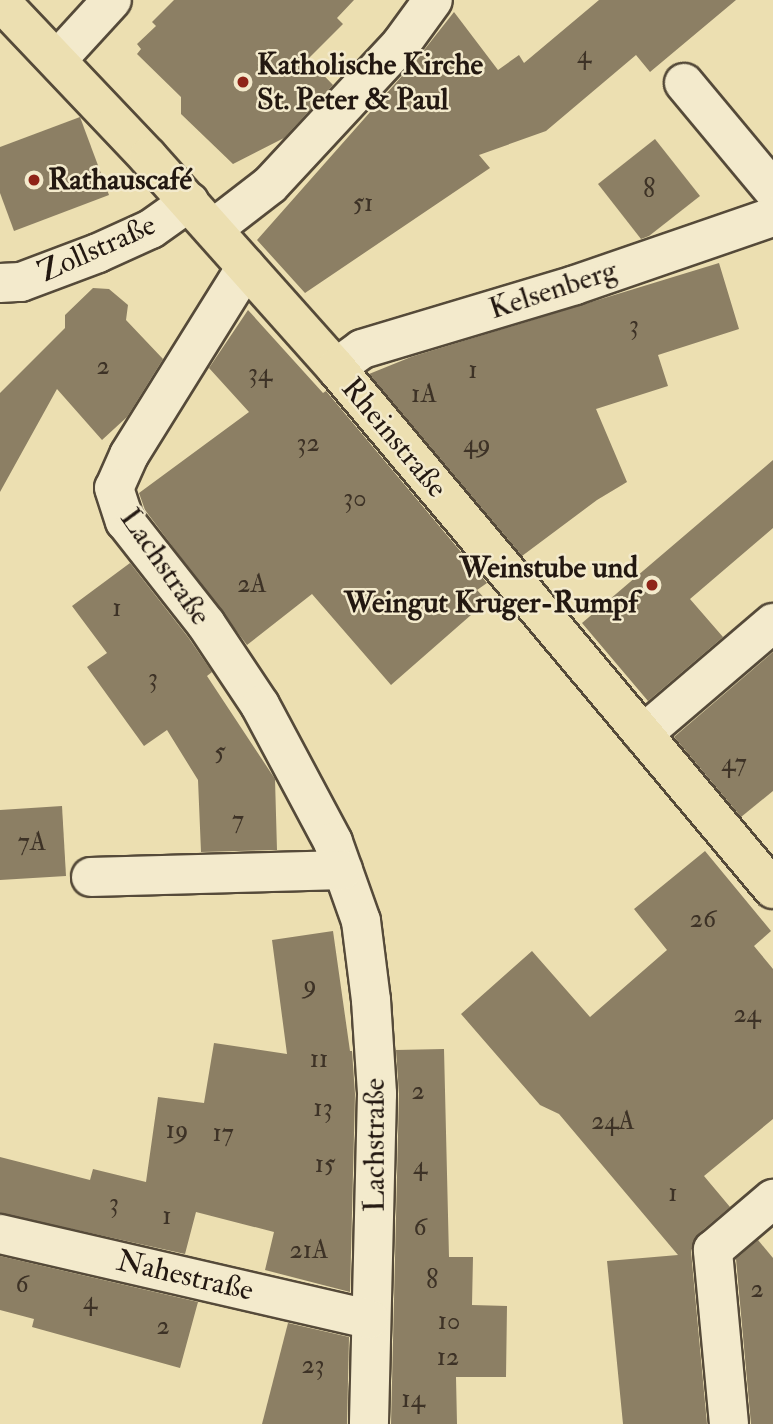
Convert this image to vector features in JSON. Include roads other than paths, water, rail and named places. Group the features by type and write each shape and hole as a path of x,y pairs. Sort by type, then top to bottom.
{"main road":[{"name":"Rheinstraße","path":"0,1 201,216 336,368 773,889"}],"street":[{"path":"57,60 113,0"},
{"name":"Zollstraße","path":"0,283 21,282 98,253 151,229 201,216 270,185 401,44 433,0"},
{"path":"684,83 773,190"},
{"name":"Kelsenberg","path":"336,368 362,349 575,285 773,217"},
{"name":"Lachstraße","path":"246,267 129,455 114,488 125,521 206,624 260,705 333,842 361,921 371,1000 377,1094 375,1217 369,1319 369,1424"},
{"path":"643,734 773,623"},
{"path":"91,877 342,870"},
{"path":"729,1424 713,1250 773,1199"},
{"name":"Nahestraße","path":"0,1234 369,1319"}],"place":[{"name":"Katholische Kirche St. Peter & Paul","path":"243,82"},
{"name":"Rathauscafé","path":"34,180"},
{"name":"Weinstube und Weingut Kruger-Rumpf","path":"652,585"}]}
